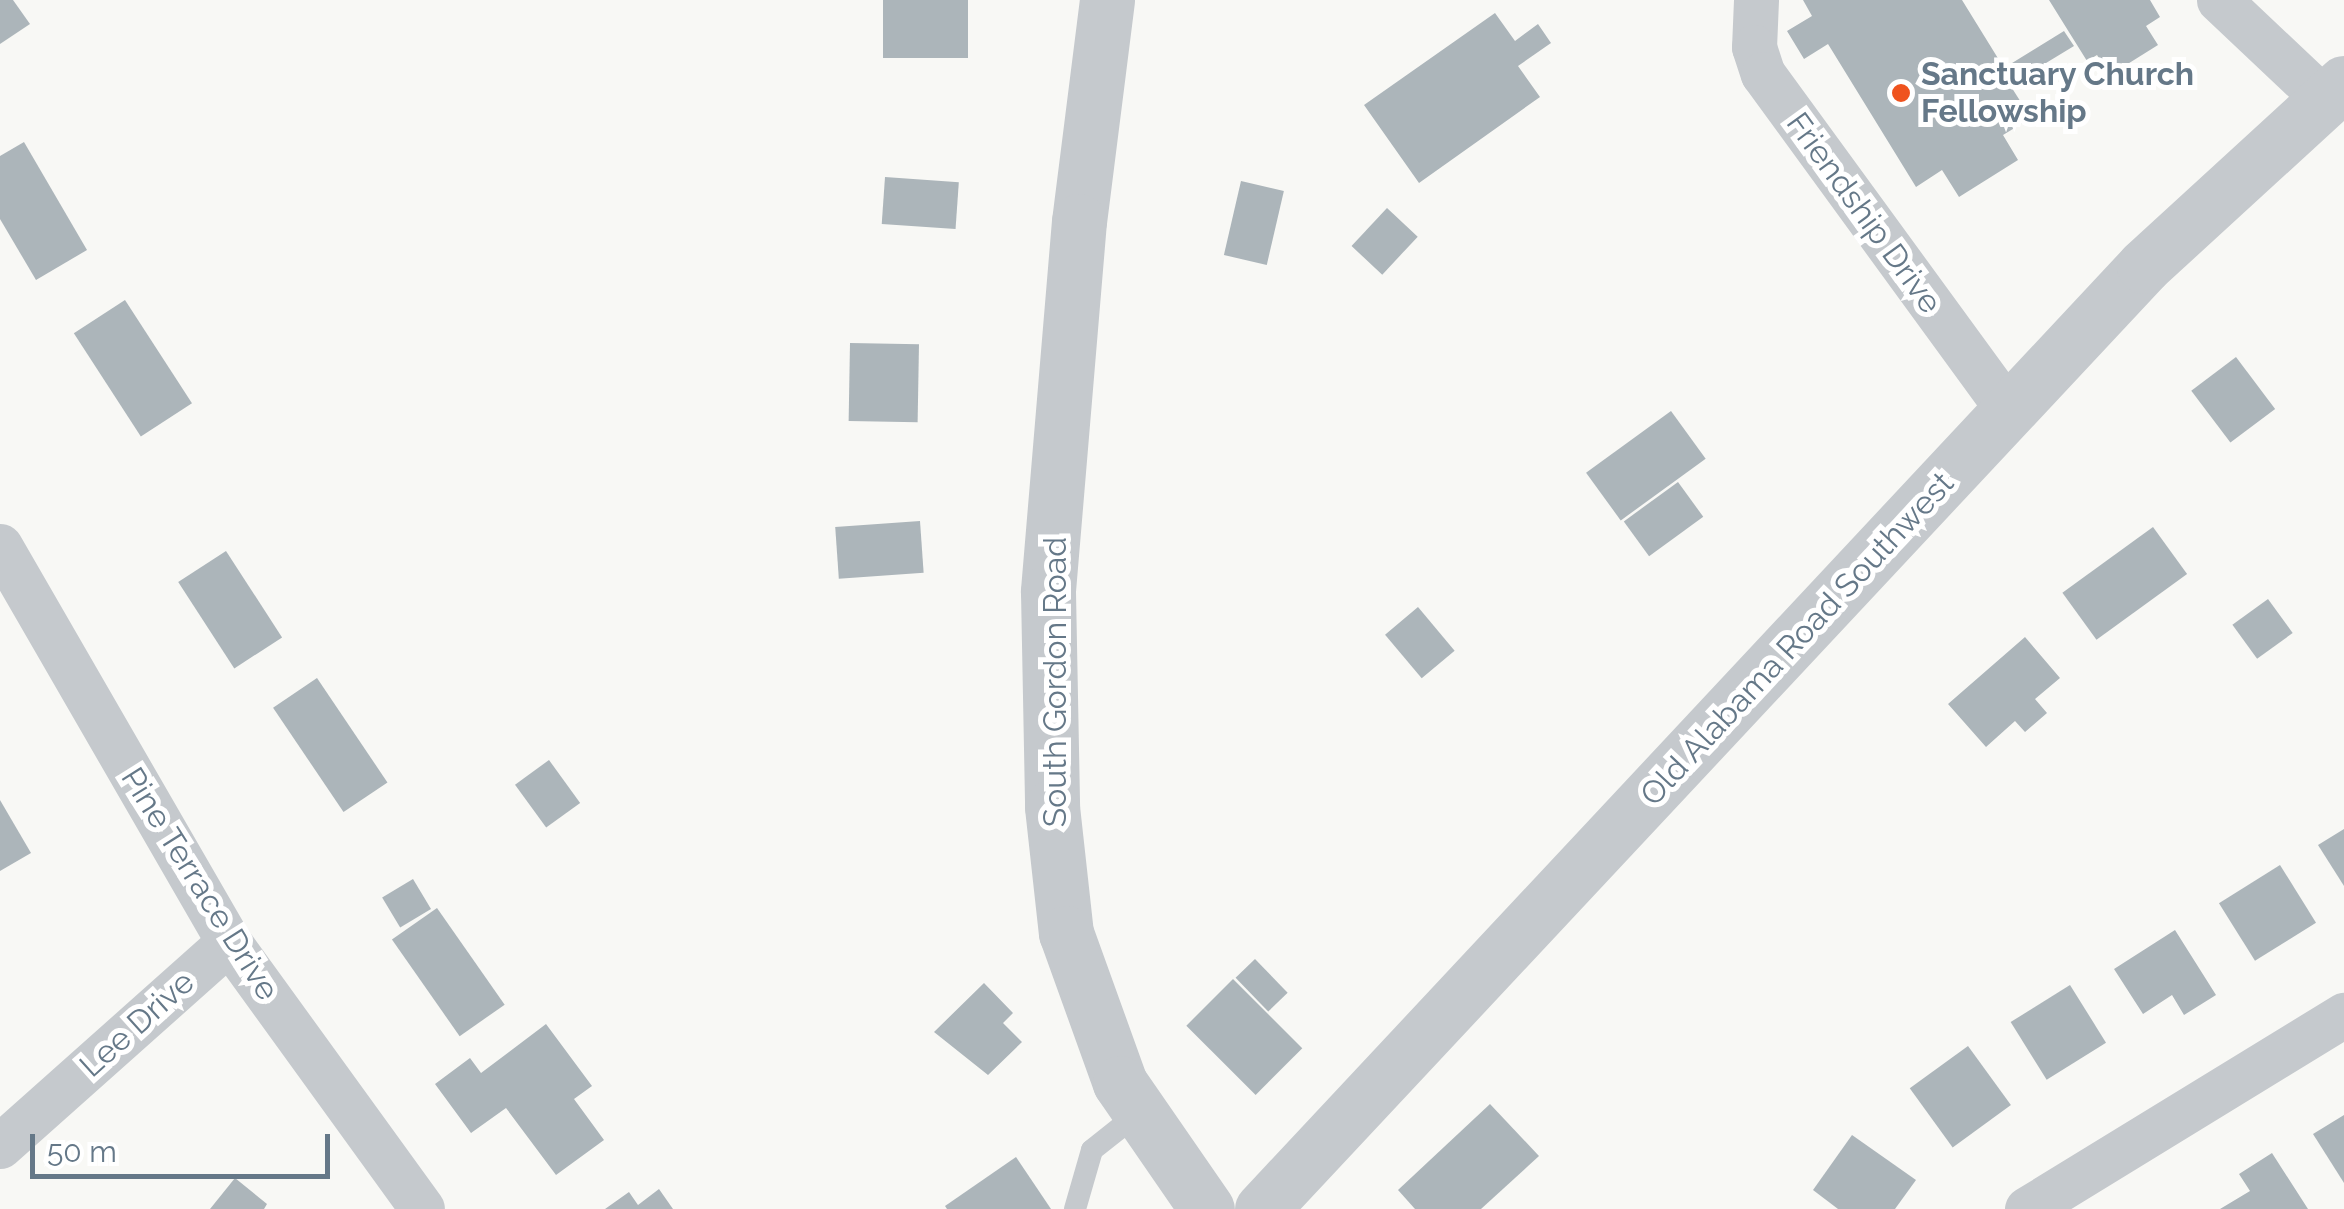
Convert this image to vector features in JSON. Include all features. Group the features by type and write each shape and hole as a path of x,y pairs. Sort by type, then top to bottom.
{"street":[{"name":"South Gordon Road","path":"1106,0 1078,221 1048,592 1052,808 1066,933 1120,1082 1207,1209"},
{"name":"Friendship Drive","path":"1756,0 1754,47 1763,74 2010,414"},
{"path":"2219,0 2334,91"},
{"name":"Old Alabama Road Southwest","path":"1262,1209 2192,216 2334,91"},
{"name":"Pine Terrace Drive","path":"0,546 229,942 422,1209"},
{"name":"Lee Drive","path":"0,1146 229,942"},
{"path":"2027,1209 2344,1014"}],"lane":[{"path":"1076,1209 1092,1150 1140,1112"}],"building":[{"path":"0,0 13,0 30,24 0,44"},
{"path":"883,0 968,0 968,58 883,58"},
{"path":"1803,0 1962,0 2004,68 2064,31 2074,46 2010,85 2031,118 2003,135 2018,160 1959,197 1942,170 1916,187 1828,44 1804,59 1787,31 1812,16"},
{"path":"2049,0 2150,0 2160,17 2146,26 2158,45 2110,75 2097,55 2087,61"},
{"path":"1495,13 1515,41 1538,24 1551,43 1518,66 1540,97 1419,183 1364,105"},
{"path":"24,142 87,250 36,280 0,219 0,156"},
{"path":"885,177 959,182 956,229 882,224"},
{"path":"1241,181 1284,191 1267,265 1224,255"},
{"path":"1387,208 1418,237 1382,275 1352,246"},
{"path":"125,300 192,403 141,436 74,333"},
{"path":"850,343 919,344 918,422 849,421"},
{"path":"2236,357 2275,409 2230,443 2191,391"},
{"path":"1671,411 1706,459 1621,520 1586,473"},
{"path":"1678,482 1703,517 1649,556 1624,521"},
{"path":"920,521 924,573 839,579 835,527"},
{"path":"2153,527 2187,574 2096,640 2062,593"},
{"path":"226,551 282,637 234,668 178,582"},
{"path":"2268,599 2293,633 2257,659 2232,625"},
{"path":"1418,607 1455,651 1422,678 1385,635"},
{"path":"2025,637 2060,678 2035,699 2047,713 2025,732 2015,721 1986,747 1948,704"},
{"path":"317,678 387,782 344,812 273,708"},
{"path":"549,760 580,803 546,828 515,785"},
{"path":"0,800 31,853 0,871"},
{"path":"2344,829 2344,886 2318,845"},
{"path":"2280,865 2316,923 2255,961 2219,903"},
{"path":"413,879 431,909 400,928 382,898"},
{"path":"437,908 505,1005 460,1036 392,940"},
{"path":"2175,930 2216,995 2184,1015 2172,995 2143,1014 2114,969"},
{"path":"1255,959 1288,993 1268,1012 1236,978"},
{"path":"1233,979 1302,1048 1256,1095 1186,1026"},
{"path":"984,983 1013,1013 1003,1023 1022,1042 988,1075 934,1032"},
{"path":"2070,985 2106,1043 2047,1080 2011,1022"},
{"path":"546,1024 592,1086 574,1099 604,1140 556,1175 506,1108 471,1133 435,1084 470,1058 481,1073"},
{"path":"1968,1046 2011,1105 1953,1147 1910,1088"},
{"path":"1490,1104 1539,1156 1481,1209 1415,1209 1398,1190"},
{"path":"2344,1115 2344,1183 2313,1134"},
{"path":"1852,1135 1916,1180 1895,1209 1838,1209 1813,1190"},
{"path":"2272,1153 2308,1209 2220,1209 2250,1191 2239,1174"},
{"path":"1016,1157 1051,1209 947,1209 945,1206"},
{"path":"235,1178 267,1204 264,1209 210,1209"},
{"path":"659,1189 673,1209 605,1209 629,1192 638,1205"}],"place":[{"name":"Sanctuary Church Fellowship","path":"1901,93"}]}
